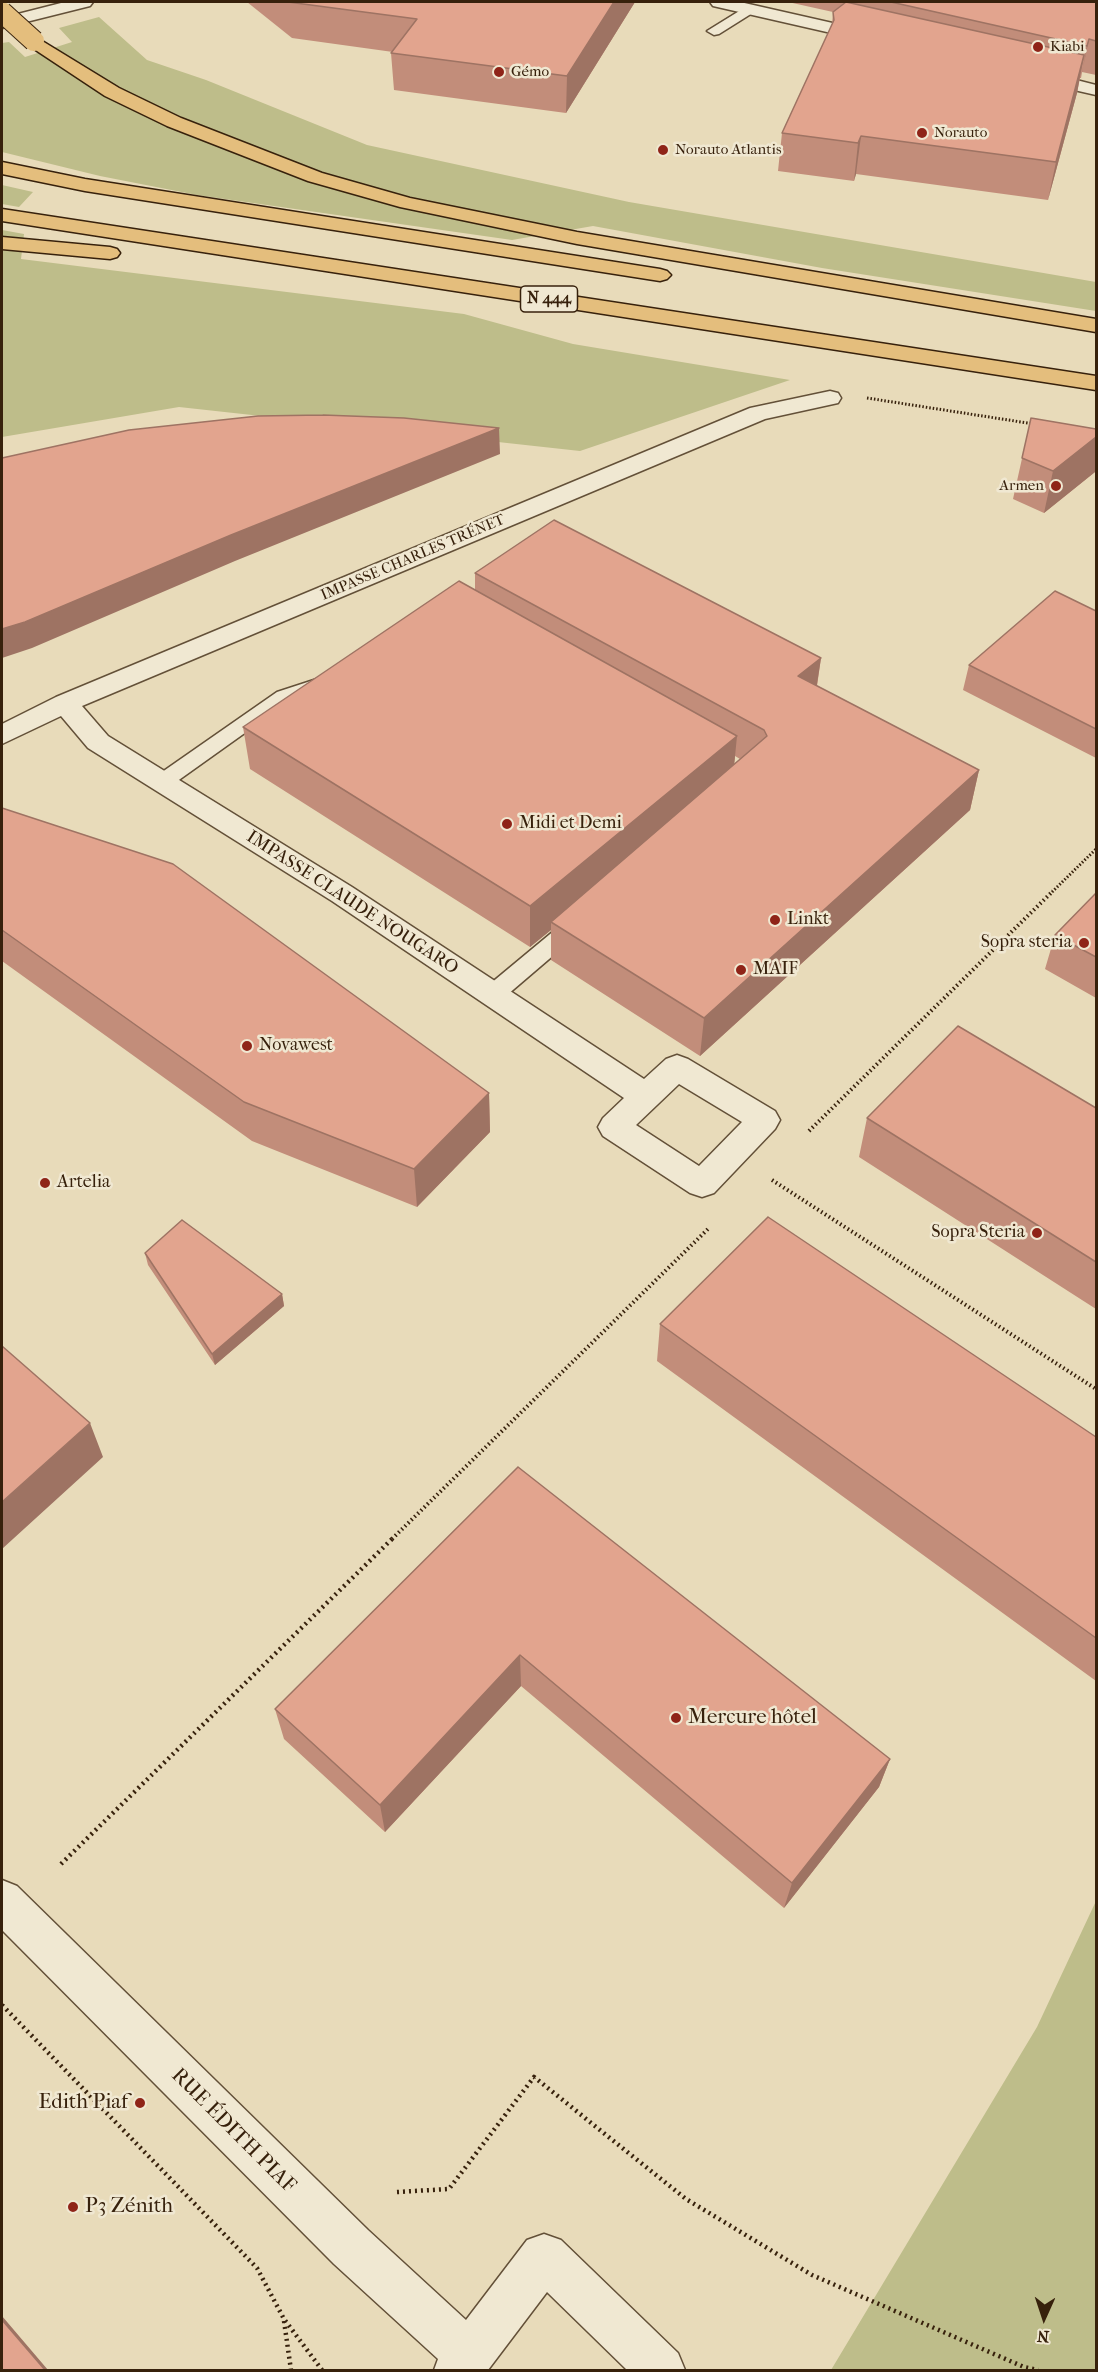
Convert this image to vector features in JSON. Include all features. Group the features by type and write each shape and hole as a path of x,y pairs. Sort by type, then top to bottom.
{"highway":[{"path":"2,12 34,41 112,92 184,126 315,177 407,203 556,235 1096,326"},
{"name":"N 444","path":"2,168 85,185 676,278"},
{"name":"N 444","path":"2,215 1096,383"},
{"path":"2,243 246,268 536,313 664,317"},
{"path":"876,309 1096,341"}],"street":[{"path":"2,22 84,2"},
{"path":"719,2 888,41"},
{"path":"1016,71 1096,90"},
{"name":"IMPASSE CHARLES TRÉNET","path":"2,735 65,703 758,412 830,398"},
{"name":"IMPASSE CLAUDE NOUGARO","path":"65,703 98,742 342,894 646,1096"},
{"path":"677,1066 764,1120 702,1184 614,1127 646,1096 677,1066"},
{"name":"RUE ÉDITH PIAF","path":"2,1901 351,2247 464,2363"},
{"path":"464,2363 544,2257 661,2370"}],"lane":[{"path":"714,31 749,9"},
{"path":"162,782 284,696 337,678"},
{"path":"492,995 590,912"}],"path":[{"path":"830,398 876,398 1041,425"},
{"path":"806,1134 1095,852"},
{"path":"731,1154 1096,1389"},
{"path":"60,1864 713,1225"},
{"path":"2,2005 257,2268 284,2319 322,2370"},
{"path":"397,2192 449,2189 534,2077 686,2199 812,2275 1024,2367 1038,2370"},
{"path":"284,2319 291,2370"}],"shaded area":[{"path":"99,17 147,60 206,80 367,145 629,202 1096,282 1096,311 822,268 593,226 512,240 197,195 100,176 2,152 2,43 9,42 25,57 72,42 59,28"},
{"path":"2,185 33,192 19,207 2,204"},
{"path":"2,230 24,234 21,259 464,314 573,344 790,380 580,451 179,407 2,437"},
{"path":"1096,1901 1096,2370 831,2370 1037,2027"}],"building":[{"path":"288,2 614,2 567,76 391,53 417,19"},
{"path":"846,2 1084,55 1056,162 861,136 858,143 782,133 834,20 833,12"},
{"path":"891,2 1096,2 1096,41 1089,39 1087,46"},
{"path":"323,415 404,418 499,428 231,535 25,622 2,629 2,458 129,430 258,416"},
{"path":"1031,418 1096,429 1096,437 1053,471 1022,458"},
{"path":"554,520 821,658 798,676 979,770 704,1018 551,922 767,736 764,730 475,573"},
{"path":"459,581 737,736 530,906 243,727"},
{"path":"1055,591 1096,611 1096,729 969,665"},
{"name":"Novawest","path":"2,808 173,864 489,1093 414,1169 244,1102 2,930"},
{"path":"1096,893 1096,957 1055,935"},
{"name":"Sopra Steria","path":"958,1026 1096,1108 1096,1262 867,1118"},
{"path":"768,1217 1096,1437 1096,1638 660,1324"},
{"path":"182,1220 282,1294 212,1354 145,1253"},
{"path":"2,1346 90,1423 2,1502"},
{"name":"Mercure hôtel","path":"518,1467 890,1759 792,1883 520,1655 380,1805 275,1709"},
{"path":"2,2320 45,2370 2,2370"}],"place":[{"name":"Kiabi","path":"1038,47"},
{"name":"Gémo","path":"499,72"},
{"name":"Norauto","path":"922,133"},
{"name":"Norauto Atlantis","path":"663,150"},
{"name":"Armen","path":"1056,486"},
{"name":"Midi et Demi","path":"507,824"},
{"name":"Linkt","path":"775,920"},
{"name":"Sopra steria","path":"1084,943"},
{"name":"MAIF","path":"741,970"},
{"name":"Novawest","path":"247,1046"},
{"name":"Artelia","path":"45,1183"},
{"name":"Sopra Steria","path":"1037,1233"},
{"name":"Mercure hôtel","path":"676,1718"},
{"name":"Edith Piaf","path":"140,2103"},
{"name":"P3 Zénith","path":"73,2207"}]}
